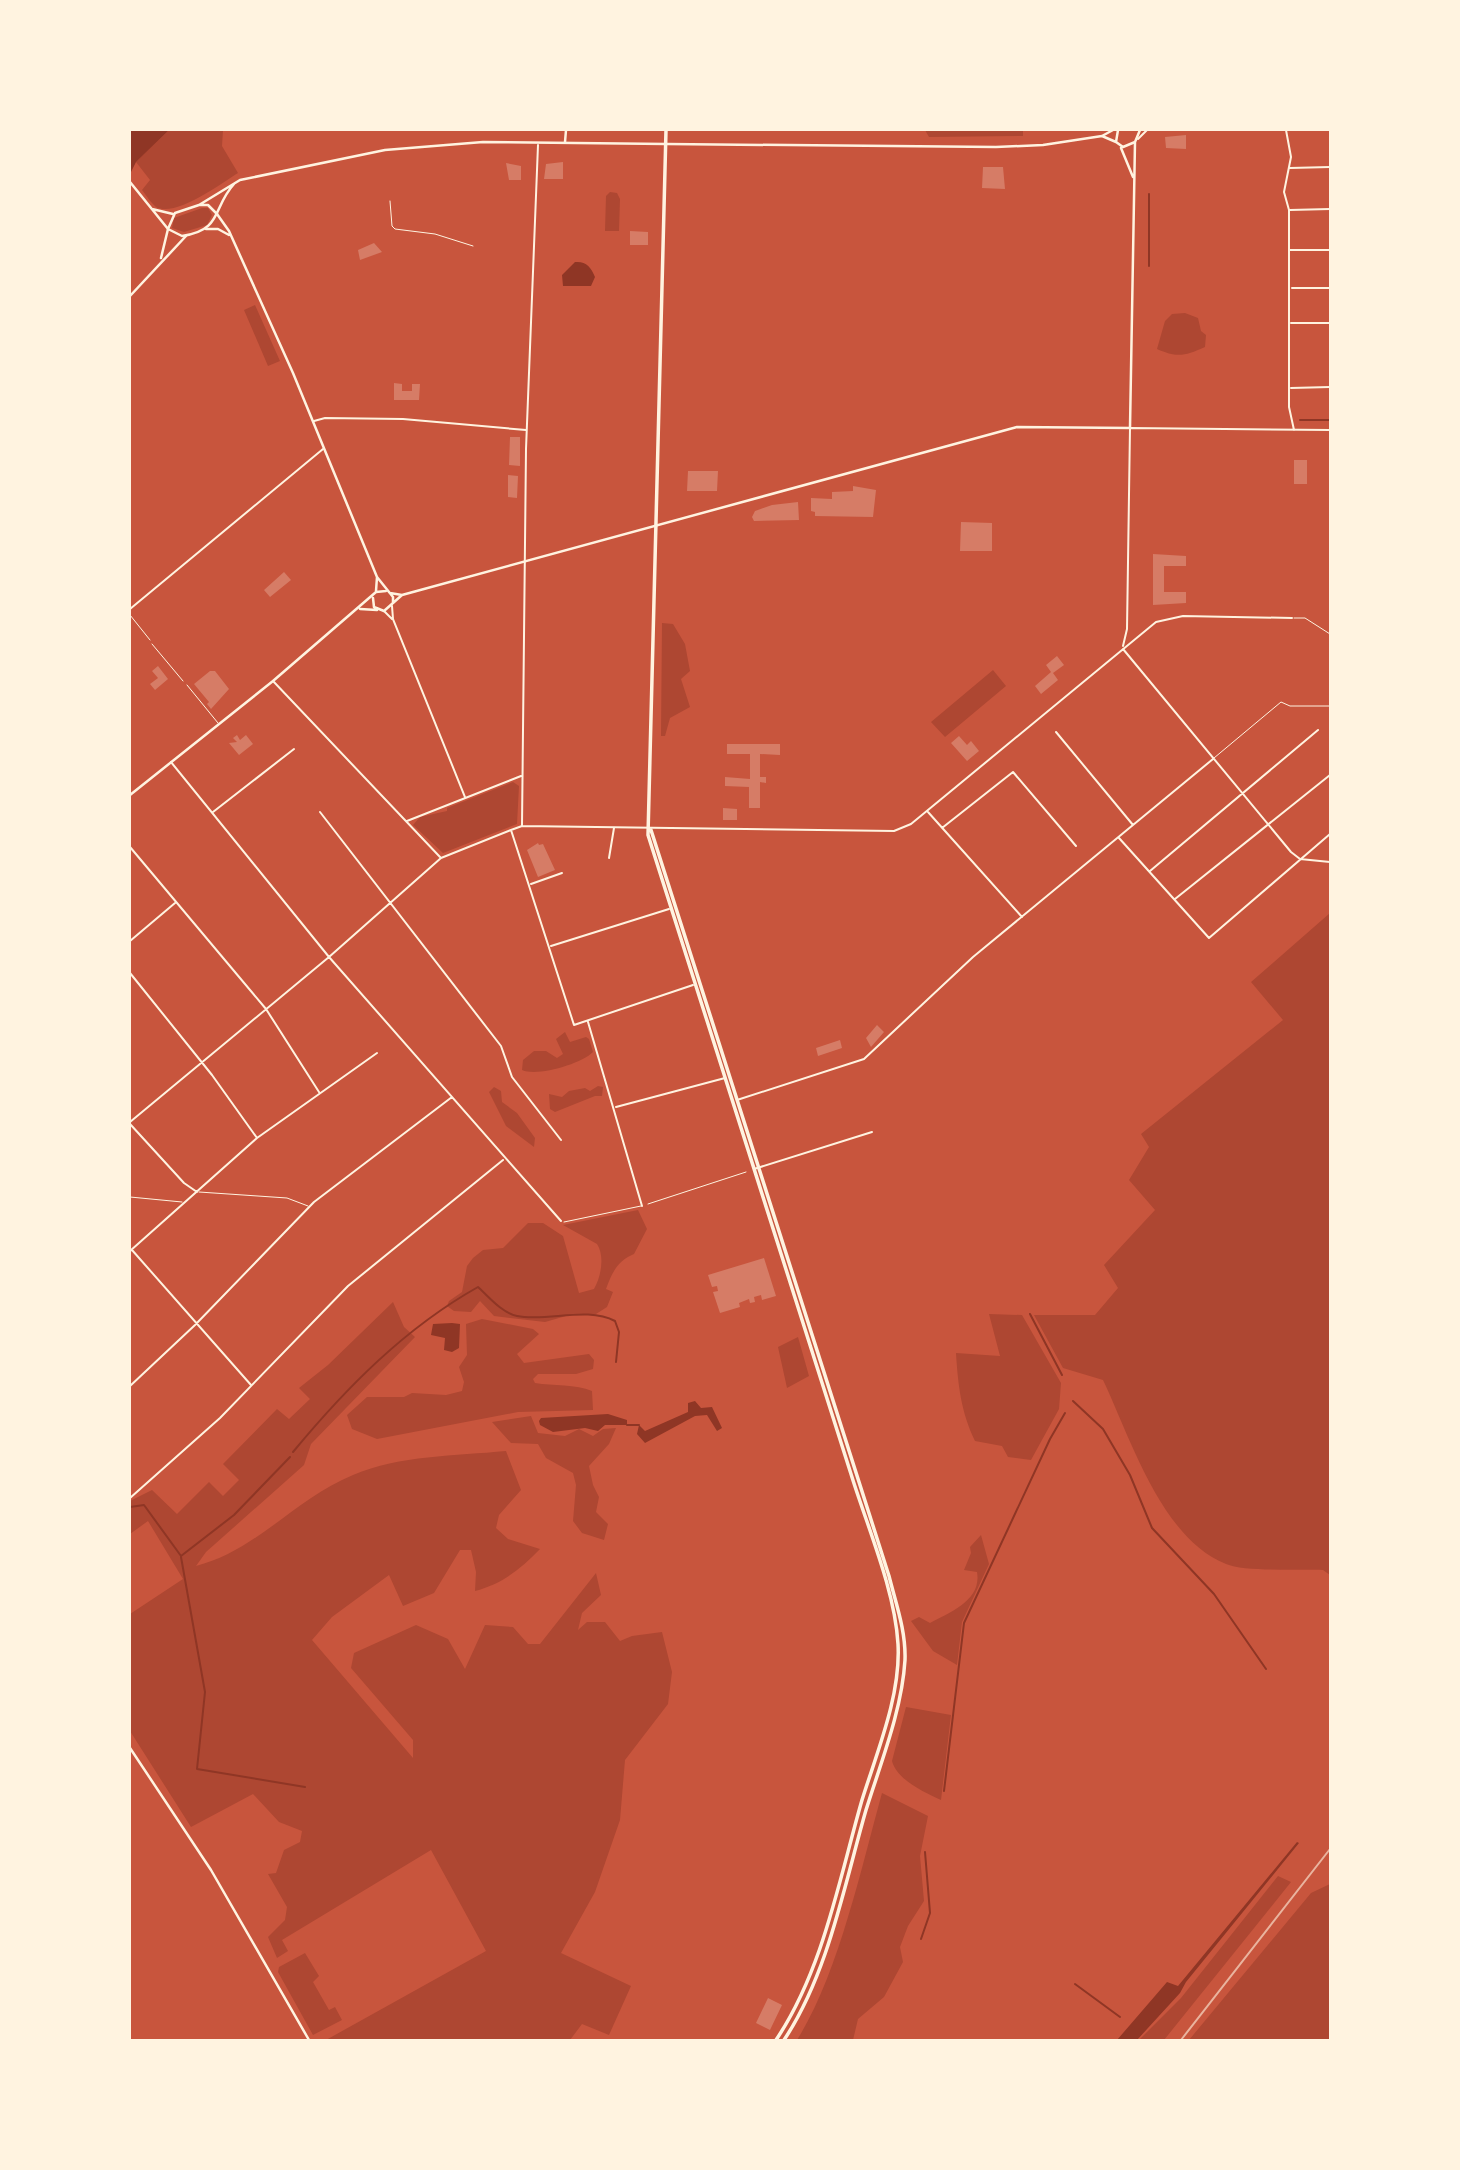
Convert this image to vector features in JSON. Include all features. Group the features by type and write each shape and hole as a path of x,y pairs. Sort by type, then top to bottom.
{"highway":[{"path":"666,130 655,525 650,841 694,985 737,1101 755,1169"},
{"path":"650,828 822,1378 895,1625 898,1657 887,1711 822,1938 799,2002 776,2040"},
{"path":"783,2040 804,2004 818,1969 894,1713 905,1658 902,1624 889,1576 822,1378"}],"street":[{"path":"565,142 566,130"},
{"path":"149,208 159,213 175,214 199,205 235,182 385,150 469,142 996,147 1042,145 1102,136 1116,130 1118,144 1131,166 1134,183"},
{"path":"1122,649 1127,629 1134,183 1140,130"},
{"path":"1102,136 1118,144 1137,141 1147,130"},
{"path":"1286,130 1290,168 1284,192 1289,209 1290,388 1294,431"},
{"path":"523,826 524,562 538,141"},
{"path":"1290,168 1331,167"},
{"path":"206,229 215,220 225,193 235,182"},
{"path":"130,183 149,208 177,236 218,229 231,238"},
{"path":"199,205 211,207 231,238 314,421 377,577 390,593 401,595 1017,426 1331,430"},
{"path":"1289,209 1331,209"},
{"path":"160,261 168,229 175,214"},
{"path":"130,296 160,261 187,236"},
{"path":"1289,250 1331,250"},
{"path":"1291,288 1331,288"},
{"path":"1291,323 1331,323"},
{"path":"1290,388 1331,387"},
{"path":"314,421 325,418 403,419 527,430"},
{"path":"130,609 325,448"},
{"path":"377,577 372,603 377,610"},
{"path":"130,794 273,681 375,594 386,591"},
{"path":"390,593 393,619 465,797"},
{"path":"384,611 401,595"},
{"path":"360,609 384,611 393,619"},
{"path":"197,1192 184,1183 130,1123 329,957 441,858 523,826 885,832 903,828 1156,622 1170,617 1292,618"},
{"path":"1122,649 1291,852 1300,859 1331,862"},
{"path":"273,681 441,858"},
{"path":"1149,872 1318,730"},
{"path":"1056,732 1133,825"},
{"path":"212,812 294,749"},
{"path":"737,1101 864,1059 973,957 1213,759"},
{"path":"170,761 329,957 561,1222"},
{"path":"942,828 1013,772 1076,846"},
{"path":"1174,900 1331,775"},
{"path":"407,821 523,776"},
{"path":"927,811 1022,917"},
{"path":"320,812 501,1046 512,1077 561,1140"},
{"path":"609,858 614,827"},
{"path":"511,830 574,1025 694,985"},
{"path":"1119,838 1209,938 1331,834"},
{"path":"130,847 266,1009 319,1093"},
{"path":"530,884 562,873"},
{"path":"130,941 176,902"},
{"path":"550,946 670,909"},
{"path":"130,973 257,1138"},
{"path":"588,1021 642,1206"},
{"path":"251,1385 130,1250 257,1138 377,1053"},
{"path":"615,1107 726,1077"},
{"path":"130,1386 195,1325 309,1207 453,1096"},
{"path":"755,1169 872,1132"},
{"path":"130,1498 220,1418 348,1286 504,1160"},
{"path":"130,1748 211,1870 309,2040"}],"lane":[{"path":"390,201 391,226 396,229 435,234 473,246"},
{"path":"130,615 149,640"},
{"path":"1292,618 1305,618 1331,634"},
{"path":"187,685 218,723"},
{"path":"1213,759 1280,702 1290,706 1331,706"},
{"path":"197,1192 287,1198 309,1207"},
{"path":"130,1197 184,1202"},
{"path":"561,1222 642,1206"}],"path":[{"path":"149,640 187,685"},
{"path":"642,1206 746,1172"}],"shaded area":[{"path":"130,130 169,130 136,162 130,174"},
{"path":"169,130 223,130 222,146 238,173 186,204 175,208 156,207 142,190 150,180 136,162"},
{"path":"925,130 1023,130 1023,136 929,137"},
{"path":"610,192 617,193 620,199 619,231 605,231 606,196"},
{"path":"208,208 212,215 207,225 184,232 172,228 174,218"},
{"path":"575,262 588,265 592,270 595,277 591,286 563,286 562,275"},
{"path":"255,305 280,361 268,366 244,310"},
{"path":"1185,313 1198,318 1201,331 1206,335 1205,347 1181,355 1157,349 1165,321 1172,314"},
{"path":"662,623 673,624 685,644 690,671 681,679 690,707 670,718 665,736 661,736"},
{"path":"993,670 1006,686 945,737 931,722"},
{"path":"513,782 519,786 517,824 443,853 413,825 420,817 447,811 447,808"},
{"path":"1330,913 1330,1575 1323,1570 1234,1567 1203,1551 1183,1533 1166,1510 1137,1457 1103,1380 1063,1368 1034,1315 1095,1315 1118,1288 1104,1265 1155,1210 1129,1180 1149,1147 1141,1134 1283,1020 1251,982"},
{"path":"565,1032 570,1042 586,1037 589,1039 593,1052 579,1061 559,1068 538,1072 522,1070 523,1060 534,1051 546,1051 557,1058 563,1054 556,1039"},
{"path":"598,1086 603,1087 602,1096 595,1096 555,1112 550,1109 549,1094 562,1097 569,1091 585,1088 590,1091"},
{"path":"494,1087 501,1091 502,1102 517,1113 535,1138 534,1147 506,1126 489,1092"},
{"path":"638,1210 647,1229 634,1254 623,1260 613,1273 606,1289 613,1292 607,1307 596,1314 573,1314 545,1322 494,1316 480,1301 471,1312 454,1311 447,1306 449,1301 462,1292 467,1266 473,1258 483,1250 503,1248 528,1223 543,1223 563,1236 579,1293 594,1289 601,1266 601,1254 597,1244 563,1225"},
{"path":"393,1302 404,1327 415,1337 311,1444 304,1465 206,1552 196,1566 238,1549 332,1485 371,1468 409,1460 506,1451 521,1490 499,1515 496,1528 508,1539 540,1549 533,1556 502,1580 475,1591 476,1572 471,1550 460,1550 434,1593 403,1606 389,1575 332,1617 312,1640 413,1758 413,1740 351,1668 354,1653 416,1625 448,1639 465,1669 485,1625 513,1627 528,1644 540,1644 596,1573 601,1595 582,1613 578,1630 587,1622 605,1622 620,1641 632,1636 662,1632 672,1672 668,1704 625,1760 620,1820 595,1892 561,1953 631,1986 609,2035 582,2024 570,2040 326,2040 486,1951 431,1850 282,1940 288,1951 277,1958 268,1937 285,1920 287,1907 268,1874 276,1873 284,1850 300,1842 302,1831 279,1822 253,1794 191,1827 130,1731 130,1614 183,1579 148,1521 130,1534 130,1501 152,1490 177,1514 209,1482 223,1496 239,1480 223,1464 277,1409 289,1419 310,1399 299,1388 328,1365"},
{"path":"989,1314 1022,1315 1061,1383 1059,1409 1031,1460 1008,1457 1002,1446 975,1441 966,1420 956,1353 1000,1356"},
{"path":"482,1319 533,1329 539,1334 517,1354 524,1363 589,1354 594,1360 593,1369 576,1374 538,1374 533,1379 535,1383 572,1386 592,1391 593,1410 518,1412 377,1439 352,1429 347,1415 367,1397 404,1397 412,1393 446,1395 462,1391 464,1382 459,1367 467,1355 466,1324"},
{"path":"433,1324 460,1324 459,1348 452,1352 444,1350 445,1338 431,1335"},
{"path":"798,1337 809,1376 787,1388 778,1347"},
{"path":"695,1401 701,1408 712,1407 722,1428 717,1431 707,1415 695,1416 645,1443 637,1434 639,1425 645,1431 688,1412 688,1403"},
{"path":"608,1414 627,1420 627,1425 605,1425 598,1431 585,1428 553,1432 540,1425 539,1421 541,1418"},
{"path":"531,1416 538,1433 565,1436 579,1429 593,1436 603,1429 616,1428 609,1444 589,1466 599,1497 596,1512 608,1524 604,1540 582,1533 573,1521 576,1485 573,1473 546,1458 538,1444 511,1443 492,1422"},
{"path":"981,1535 989,1564 962,1622 957,1665 933,1651 911,1621 919,1617 930,1623 970,1598 975,1590 977,1572 964,1570 971,1553 970,1547"},
{"path":"906,1707 951,1715 941,1800 905,1780 892,1761"},
{"path":"882,1793 928,1816 920,1856 924,1901 908,1926 900,1947 903,1962 884,1997 858,2019 853,2040 797,2040 825,1985 857,1887"},
{"path":"1297,1842 1299,1843 1186,1982 1180,1993 1137,2040 1117,2040 1167,1982 1178,1986"},
{"path":"1278,1876 1291,1882 1164,2040 1139,2040 1181,1998"},
{"path":"1330,1884 1330,2040 1189,2040 1311,1893"},
{"path":"305,1953 319,1976 313,1982 329,2010 335,2007 342,2020 313,2035 278,1972 279,1967"}],"building":[{"path":"1186,135 1186,149 1166,148 1165,137"},
{"path":"563,162 563,179 544,179 546,164"},
{"path":"506,163 521,166 521,180 509,180"},
{"path":"983,167 1003,167 1005,189 982,188"},
{"path":"630,231 648,232 648,245 630,245"},
{"path":"374,243 382,252 360,260 358,250"},
{"path":"394,383 402,384 402,391 412,391 412,384 420,384 419,400 394,400"},
{"path":"510,437 520,437 520,466 509,465"},
{"path":"1294,460 1307,460 1307,484 1294,484"},
{"path":"688,471 718,471 717,491 687,491"},
{"path":"508,475 518,476 517,498 508,497"},
{"path":"853,486 876,490 873,517 815,516 815,512 811,511 811,498 832,499 832,492 853,491"},
{"path":"798,502 799,520 754,521 752,517 755,511 772,505"},
{"path":"961,522 992,523 992,551 960,551"},
{"path":"1153,554 1186,556 1186,566 1164,566 1164,592 1186,592 1186,603 1153,605"},
{"path":"284,572 291,580 270,597 264,590"},
{"path":"1057,656 1064,665 1053,673 1058,680 1041,694 1035,686 1051,672 1046,665"},
{"path":"158,666 168,679 155,690 150,684 158,678 152,671"},
{"path":"210,671 215,671 229,689 211,709 207,704 209,702 194,684"},
{"path":"237,735 240,740 246,735 253,744 239,755 229,743 237,742 233,738"},
{"path":"959,736 967,745 971,741 979,751 967,761 951,743"},
{"path":"727,744 780,744 780,755 760,754 760,777 766,777 766,783 760,782 760,808 749,808 749,787 725,786 725,777 750,779 750,754 727,754"},
{"path":"723,808 737,809 737,820 723,820"},
{"path":"538,843 543,844 555,870 538,877 527,850"},
{"path":"877,1025 884,1032 871,1047 866,1038"},
{"path":"840,1040 842,1048 818,1056 816,1048"},
{"path":"764,1258 776,1296 762,1300 761,1295 754,1297 755,1302 750,1303 749,1299 739,1303 740,1307 720,1313 713,1292 718,1291 717,1286 712,1287 708,1275"},
{"path":"768,1998 782,2005 770,2030 756,2023"}],"waterway":[{"path":"1149,194 1149,266"},
{"path":"1300,420 1330,420"},
{"path":"293,1452 356,1382 401,1340 451,1303 478,1287 501,1308 517,1316 580,1314 615,1321 619,1332 616,1362"},
{"path":"1030,1314 1062,1375"},
{"path":"1073,1401 1103,1429 1130,1475 1152,1528 1214,1594 1266,1669"},
{"path":"944,1791 964,1623 1050,1439 1065,1413"},
{"path":"627,1425 639,1425"},
{"path":"130,1507 144,1505 181,1556 234,1515 290,1457"},
{"path":"181,1557 205,1692 197,1769 305,1787"},
{"path":"921,1939 930,1913 925,1852"},
{"path":"1075,1984 1120,2017"}],"railway":[{"path":"1181,2040 1330,1849"}]}
